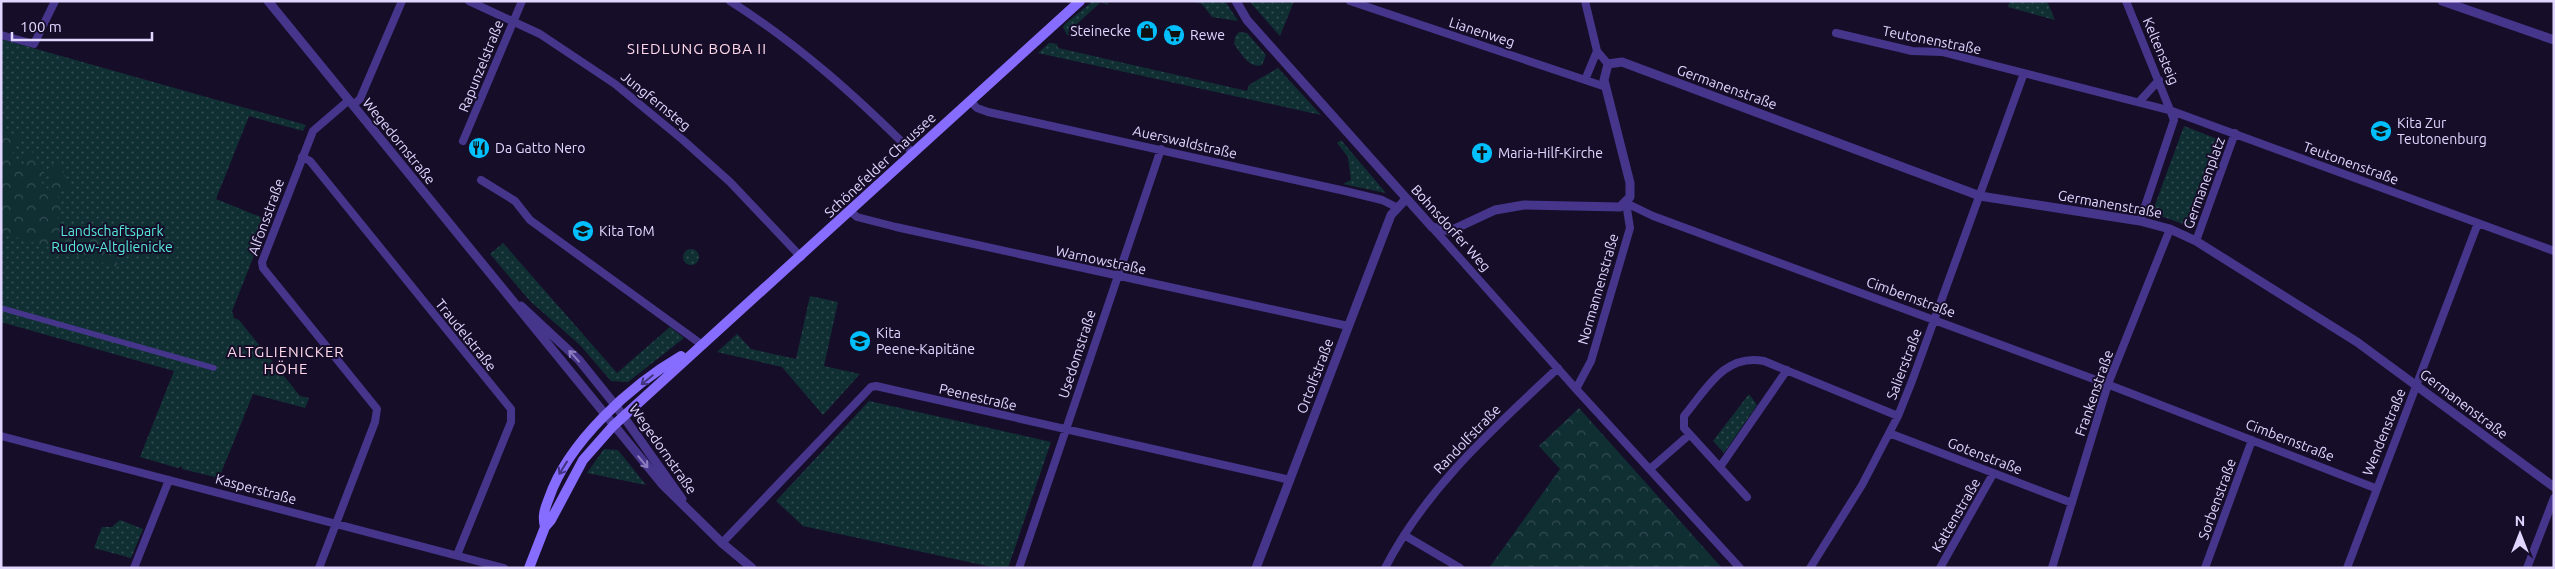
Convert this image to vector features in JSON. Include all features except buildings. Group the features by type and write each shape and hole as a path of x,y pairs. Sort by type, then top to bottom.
{"main road":[{"name":"Schönefelder Chaussee","path":"529,568 545,527 552,520 582,460 613,426 699,346 851,212 1078,2"},
{"name":"Schönefelder Chaussee","path":"545,527 542,518 560,472 587,435 616,406 665,366 699,346"}],"street":[{"path":"1,35 34,44 55,1"},
{"name":"Wegedornstraße","path":"268,1 511,297 543,342 662,484 722,543 752,568"},
{"name":"Alfonsstraße","path":"336,523 376,422 377,409 263,268 262,256 316,127 360,99 402,1"},
{"name":"Jungfernsteg","path":"468,1 540,34 648,110 730,182 800,257"},
{"name":"Rapunzelstraße","path":"463,141 522,1"},
{"path":"730,1 760,20 842,84 913,153"},
{"name":"Bohnsdorfer Weg","path":"1236,1 1247,20 1406,199 1740,568"},
{"name":"Lianenweg","path":"1350,1 1606,87"},
{"path":"1585,1 1597,52 1608,64"},
{"name":"Keltensteig","path":"2126,1 2172,111"},
{"path":"2442,1 2554,40"},
{"name":"Teutonenstraße","path":"1836,33 1912,51 1942,52 2172,111 2554,252"},
{"path":"1585,80 1597,52"},
{"name":"Germanenstraße","path":"1608,64 1616,62 1630,65 1980,196 2140,221 2170,230 2196,241 2357,342 2554,487"},
{"name":"Normannenstraße","path":"1576,389 1591,361 1630,228 1626,203 1630,197 1630,183 1606,87 1604,73 1608,64"},
{"name":"Salierstraße","path":"1810,568 1862,484 1898,416 2024,73"},
{"path":"2139,102 2159,80"},
{"name":"Auerswaldstraße","path":"970,101 977,108 988,112 1161,149 1382,200 1396,207"},
{"path":"2140,221 2174,120 2172,111"},
{"name":"Germanenplatz","path":"2196,241 2235,133"},
{"name":"Usedomstraße","path":"1019,568 1116,276 1161,149"},
{"name":"Traudelstraße","path":"302,157 310,161 511,409 511,422 457,555"},
{"path":"481,180 515,202 530,220 699,346"},
{"name":"Ortolfstraße","path":"1256,568 1391,215 1396,207 1406,199"},
{"path":"1432,227 1450,232 1484,214 1511,206 1536,204 1613,208 1626,203"},
{"name":"Cimbernstraße","path":"1626,203 1653,216 2108,384 2375,488"},
{"name":"Warnowstraße","path":"851,212 857,217 1348,326"},
{"name":"Wendenstraße","path":"2346,568 2375,488 2478,223"},
{"name":"Frankenstraße","path":"2052,568 2108,384 2170,230"},
{"name":"Wegedornstraße","path":"511,297 573,353 616,406 688,510"},
{"path":"1,308 214,368"},
{"path":"1746,497 1684,428 1684,416 1730,364 1752,358 1787,370 1898,416"},
{"name":"Randolfstraße","path":"1385,568 1404,534 1457,464 1558,368"},
{"path":"1720,467 1787,370"},
{"name":"Peenestraße","path":"722,543 871,387 876,386 1290,480"},
{"name":"Gotenstraße","path":"1889,433 2072,503"},
{"path":"1650,470 1689,435"},
{"name":"Kasperstraße","path":"1,436 504,568"},
{"name":"Sorbenstraße","path":"2205,568 2252,440"},
{"name":"Kattenstraße","path":"1940,568 1993,474"},
{"path":"134,568 168,480"},
{"path":"2527,568 2554,498"},
{"path":"319,568 336,523"},
{"path":"1404,534 1460,568"}],"green space":[{"path":"1093,1 1107,1 1108,5 1101,2 1068,32 1069,36 1067,35 1063,27 1065,24"},
{"path":"1190,1 1225,1 1238,21 1212,17 1202,4"},
{"path":"1249,1 1294,1 1280,36"},
{"path":"2010,1 2047,1 2055,20 2008,7"},
{"path":"1239,32 1247,33 1266,55 1262,65 1257,66 1249,62 1234,44 1235,37"},
{"name":"Landschaftspark Rudow-Altglienicke","path":"1,39 306,125 303,131 249,116 216,199 268,220 232,311 234,318 239,320 300,396 309,398 305,408 253,394 219,478 182,469 182,466 178,468 140,457 174,371 1,322"},
{"path":"1049,43 1057,44 1058,48 1247,91 1249,85 1278,68 1321,115 1038,53"},
{"path":"1,116 8,133 20,136 12,155 21,169 29,152 37,153 36,165 45,168 42,184 48,189 51,175 49,165 57,164 74,189 69,193 61,187 57,195 62,206 57,220 74,236 90,234 118,244 117,267 1,233"},
{"path":"2184,126 2220,140 2189,226 2152,213"},
{"path":"1341,140 1386,193 1343,184 1351,180 1348,157 1337,143"},
{"path":"503,243 617,373 670,327 684,338 628,382 611,381 580,345 530,301 490,254"},
{"path":"691,249 697,251 699,257 697,263 691,265 685,263 683,257 685,251"},
{"path":"810,296 838,302 824,366 860,374 823,415 782,367 717,352 737,334 751,349 796,359"},
{"path":"1749,394 1757,405 1724,453 1713,441"},
{"path":"869,401 1051,442 1008,568 996,568 803,526 776,501"},
{"path":"1579,408 1722,568 1489,568 1560,469 1539,446"},
{"path":"604,449 618,450 646,485 587,473"},
{"path":"120,520 143,529 131,558 94,548 102,527 112,527"}],"place":[{"name":"Steinecke","path":"1147,31"},
{"name":"Rewe","path":"1174,35"},
{"name":"Kita Zur Teutonenburg","path":"2381,131"},
{"name":"Da Gatto Nero","path":"479,148"},
{"name":"Maria-Hilf-Kirche","path":"1482,153"},
{"name":"Kita ToM","path":"583,231"},
{"name":"Kita Peene-Kapitäne","path":"860,341"}],"district":[{"name":"SIEDLUNG BOBA II","path":"697,48"},
{"name":"ALTGLIENICKER HÖHE","path":"286,360"}]}
